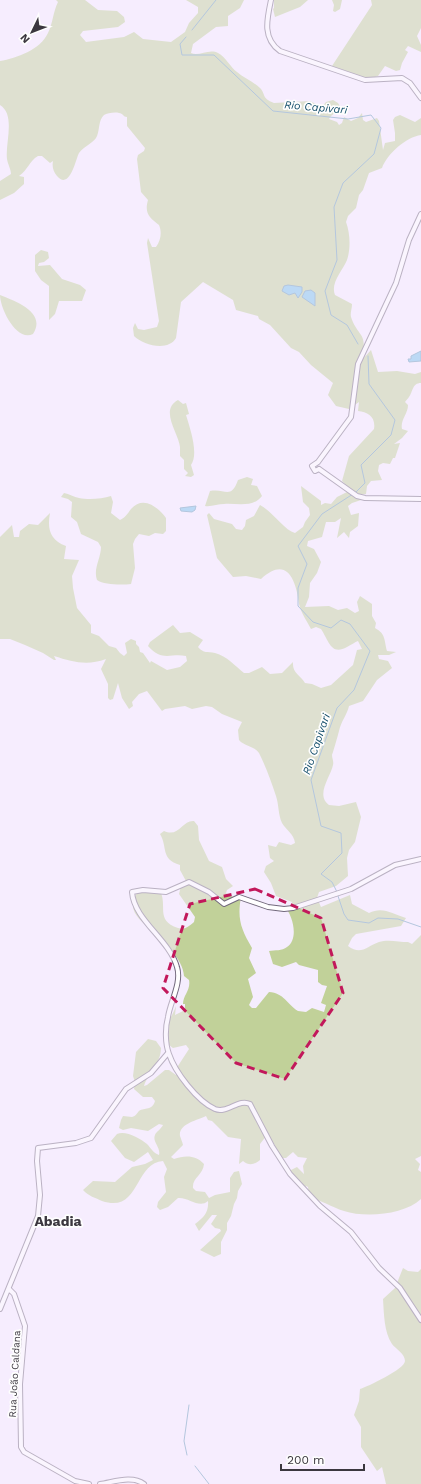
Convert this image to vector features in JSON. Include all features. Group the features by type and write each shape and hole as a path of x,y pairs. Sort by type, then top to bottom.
{"street":[{"path":"271,0 266,23 272,44 280,51 366,80 381,80 396,77 402,78 410,83 421,98"},
{"path":"421,214 409,240 396,283 358,364 351,417 317,464 312,466 313,470 316,471 319,469 357,496 365,498 421,499"},
{"path":"421,859 395,865 350,889 329,897 284,909 268,907 241,898 224,904 202,888 189,882 166,892 143,890 132,892 135,905 168,949 178,968 178,979 166,1026 168,1053 173,1063 191,1089 211,1107 221,1110 244,1102 250,1104 254,1109 272,1146 290,1174 320,1206 351,1232 379,1268 400,1288 421,1320"},
{"path":"0,1310 38,1216 40,1195 37,1161 38,1148 76,1143 91,1138 126,1089 150,1073 168,1053"},
{"name":"Rua João Caldana","path":"8,1290 15,1297 25,1326 20,1384 21,1447 24,1452 76,1481 89,1484"},
{"path":"100,1484 135,1479 144,1484"}],"highlighted area":[{"path":"255,889 321,918 343,993 285,1079 236,1063 163,988 190,904"}],"green space":[{"path":"56,0 85,0 98,10 117,11 124,17 125,22 118,27 83,31 80,35 86,42 124,37 134,32 143,39 171,42 185,32 189,23 198,13 198,7 186,0 244,0 240,8 228,16 228,26 216,27 193,44 191,53 197,54 211,51 218,53 237,72 260,88 265,98 274,103 310,101 322,107 326,102 333,100 338,103 341,108 329,119 337,122 339,125 342,123 344,117 351,121 358,118 362,113 363,120 366,122 377,118 379,121 383,150 385,143 395,141 393,120 395,117 400,115 415,122 421,118 421,135 415,136 403,143 388,157 382,168 369,173 363,190 359,195 356,208 348,216 346,222 350,241 349,251 347,260 334,286 335,295 352,304 351,317 363,339 364,344 362,360 371,350 378,372 397,371 415,374 421,372 421,383 414,386 405,402 408,405 408,408 402,423 402,429 408,431 394,444 400,443 395,458 393,458 390,464 383,463 379,465 378,471 382,480 371,481 367,486 366,494 356,493 342,481 349,456 374,429 374,421 368,414 358,411 359,402 349,409 336,406 328,395 333,383 311,365 299,352 291,348 270,325 259,319 258,316 236,310 233,300 203,282 181,302 176,338 172,342 167,345 155,346 143,342 134,336 133,328 135,323 138,329 144,330 157,327 159,321 147,243 148,238 152,247 156,247 161,233 159,225 147,212 148,200 141,192 137,159 138,155 144,151 145,148 127,126 127,117 117,113 109,113 104,115 96,138 79,153 72,172 66,179 62,180 57,176 53,169 53,161 50,163 42,156 38,156 32,160 19,176 24,177 24,184 14,193 0,200 0,181 11,174 11,170 7,159 9,130 8,115 0,105 0,61 14,58 34,49 40,44 50,29 58,2"},
{"path":"274,0 308,0 300,7 275,17 273,9"},
{"path":"332,0 342,0 340,9 335,12 333,11 334,5"},
{"path":"371,0 421,0 421,28 417,36 421,45 421,52 408,46 405,50 408,52 400,70 396,71 385,66 378,76 369,79 332,66 372,5"},
{"path":"41,250 48,252 49,258 44,262 39,263 38,266 50,265 62,279 80,285 86,290 82,301 59,301 55,314 49,320 49,286 41,280 35,271 35,255"},
{"path":"0,295 21,304 33,314 36,319 36,326 33,334 27,335 15,329 6,315"},
{"path":"178,400 183,404 186,403 189,414 186,415 194,448 191,465 194,475 191,477 185,476 188,473 184,469 184,460 180,456 179,442 170,416 170,410 173,404"},
{"path":"247,477 253,479 251,485 257,486 262,496 258,500 249,504 205,506 210,491 215,490 227,492 233,490 238,480"},
{"path":"301,486 321,501 321,505 325,503 331,504 337,497 347,492 361,500 348,506 351,515 359,513 358,526 350,532 349,538 344,532 337,538 341,518 335,522 326,522 322,537 308,541 307,546 314,549 321,562 317,573 310,583 309,597 305,607 329,606 338,610 347,608 355,613 359,611 357,602 360,596 372,604 372,616 376,623 375,628 383,635 387,651 396,652 389,655 378,655 379,659 388,661 392,668 377,680 363,701 349,706 340,727 332,755 333,765 325,785 323,796 329,805 339,806 356,802 361,817 355,842 349,850 347,858 348,876 336,886 319,892 317,898 321,907 350,895 352,904 369,913 383,910 406,918 401,926 356,934 348,946 353,949 360,950 379,942 386,941 408,942 412,944 421,935 421,1156 415,1159 420,1164 418,1170 421,1172 421,1199 405,1209 395,1212 384,1214 362,1214 344,1211 318,1200 309,1198 308,1187 306,1186 304,1190 300,1189 289,1171 297,1167 304,1174 303,1166 307,1158 298,1157 293,1152 286,1158 283,1158 270,1137 267,1135 260,1144 260,1160 252,1164 247,1164 243,1161 239,1164 241,1139 228,1137 212,1121 208,1120 206,1116 185,1125 182,1128 180,1136 183,1145 171,1157 174,1159 186,1156 194,1157 204,1164 202,1171 194,1182 193,1188 196,1191 205,1192 209,1198 215,1195 230,1192 230,1178 234,1172 239,1171 242,1184 238,1191 231,1216 227,1223 227,1230 221,1242 221,1254 214,1257 200,1250 221,1231 211,1224 217,1215 212,1215 199,1231 195,1224 205,1215 208,1209 208,1201 201,1204 178,1198 168,1207 160,1210 157,1207 158,1202 166,1192 164,1177 167,1169 163,1161 154,1164 147,1170 130,1195 123,1201 114,1203 102,1201 83,1190 93,1181 115,1182 132,1167 145,1164 153,1160 148,1152 134,1162 125,1158 111,1141 117,1134 124,1133 137,1137 159,1155 159,1149 154,1138 163,1125 159,1124 148,1131 131,1128 123,1130 119,1128 123,1116 133,1117 139,1111 150,1108 155,1101 152,1097 143,1097 134,1089 135,1082 133,1076 136,1052 148,1039 156,1041 161,1048 157,1063 144,1086 165,1070 169,1070 176,1075 180,1074 176,1069 189,1049 186,1045 173,1048 168,1044 165,1034 166,1028 176,1006 175,1015 185,1010 185,1004 183,1004 183,1001 189,987 189,980 184,976 183,969 176,956 135,913 133,909 133,906 136,906 134,897 139,891 159,889 162,895 163,912 166,921 180,929 186,928 194,922 195,917 179,894 181,886 186,881 180,870 180,865 167,856 160,834 164,831 169,833 177,831 186,823 194,821 198,826 199,840 209,861 222,867 226,879 233,886 227,890 226,893 233,897 241,897 239,912 241,924 252,948 249,958 256,973 248,979 253,997 249,1005 252,1008 256,1008 269,992 278,994 298,1011 306,1012 312,1008 324,1012 326,1005 321,1003 327,986 318,982 318,970 299,965 296,962 282,967 273,964 269,951 281,950 287,947 293,939 294,927 285,907 291,906 292,902 276,896 271,883 264,872 266,866 274,861 270,858 268,845 276,847 279,842 291,845 295,843 292,835 282,823 276,796 259,753 239,740 238,730 242,722 222,714 212,707 206,706 192,709 185,706 165,709 162,711 147,691 139,694 132,702 133,706 129,709 122,698 118,683 113,699 110,700 108,698 108,684 101,669 106,659 86,663 54,656 56,660 54,660 43,653 10,639 0,639 0,537 12,525 14,537 19,537 20,531 29,524 38,525 50,513 49,524 51,533 56,541 66,546 64,559 79,560 72,576 77,608 91,625 91,633 99,636 109,646 116,648 124,656 127,653 125,643 131,639 136,641 140,652 143,653 150,663 151,661 167,670 180,667 187,661 186,656 166,656 158,654 148,646 150,642 173,625 180,633 190,632 203,640 198,647 202,651 223,656 244,673 249,673 262,667 270,674 282,673 293,662 295,671 305,683 321,688 331,685 353,665 357,650 362,649 358,641 337,650 331,646 321,629 316,627 311,629 300,607 293,579 284,570 277,569 261,579 246,576 233,577 217,558 207,515 209,513 214,519 232,524 236,529 242,530 245,526 246,520 254,516 260,505 295,533 303,527 310,515 309,508 303,502"},
{"path":"64,493 77,498 87,499 111,496 113,502 111,513 120,520 125,517 131,509 140,503 150,504 159,510 166,518 166,531 163,534 155,533 149,536 139,534 135,539 133,544 135,568 131,584 108,584 97,580 96,572 101,547 98,542 81,534 77,522 71,517 72,502 61,497"},
{"path":"403,1268 408,1271 418,1272 421,1269 421,1484 386,1484 382,1467 377,1471 361,1447 361,1427 354,1415 359,1401 360,1389 393,1373 405,1361 405,1358 392,1344 387,1334 383,1299 395,1288"}],"water":[{"path":"288,285 302,287 302,292 298,298 295,293 289,295 282,291 284,286"},
{"path":"311,290 315,293 315,306 302,297 305,291"},
{"path":"421,351 421,361 409,362 408,359 411,359 411,356"},
{"path":"196,506 195,510 192,512 181,511 180,508"}],"waterway":[{"name":"Rio Capivari","path":"192,30 216,0"},
{"name":"Rio Capivari","path":"186,37 180,44 182,55 214,55 273,111 348,119 371,115 381,128 374,154 343,183 334,207 337,260 325,291 331,315 347,325 358,344"},
{"name":"Rio Capivari","path":"355,493 365,483 361,465 391,435 395,420 369,384 368,356"},
{"name":"Rio Capivari","path":"337,892 332,882 321,874 342,853 341,833 321,826 311,780 337,708 354,690 370,651 350,624 341,620 331,628 313,622 298,606 298,588 307,564 298,546 322,514 353,494"},
{"name":"Rio Capivari","path":"338,896 344,914 348,920 369,923 378,918 398,919 421,927"},
{"path":"187,1455 184,1441 189,1405"},
{"path":"195,1466 209,1484"}],"district":[{"name":"Abadia","path":"58,1221"}]}
